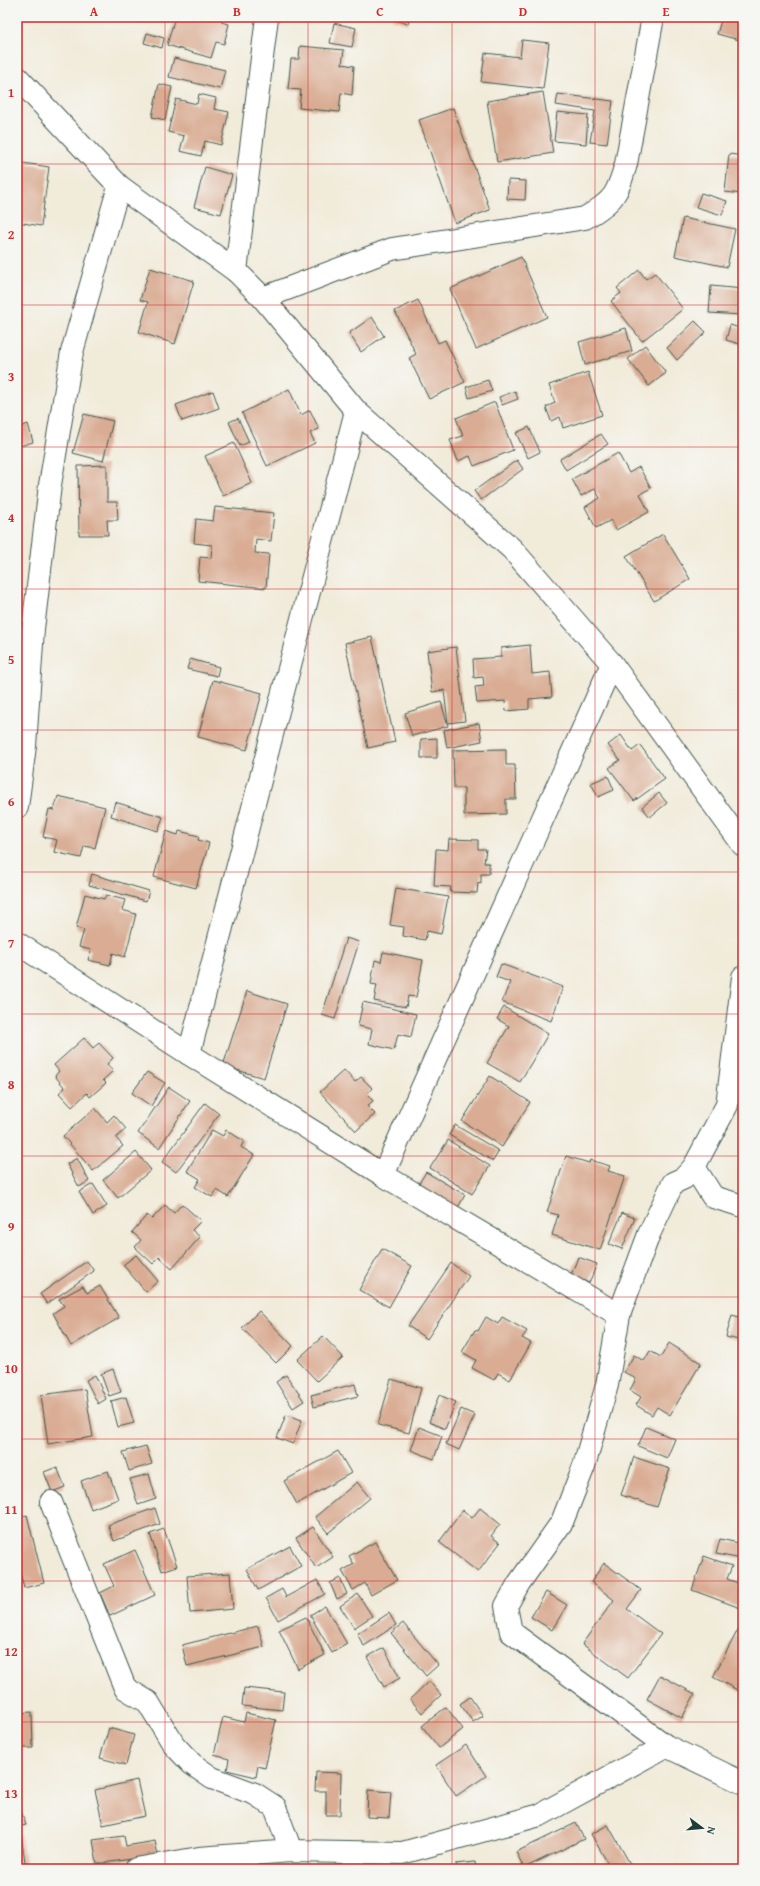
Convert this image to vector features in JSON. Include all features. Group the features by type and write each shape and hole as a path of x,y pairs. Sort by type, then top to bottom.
{"street":[{"path":"236,271 267,17"},
{"path":"263,298 392,249 585,218 606,206 620,186 626,164 653,17"},
{"path":"17,77 119,186 236,271 263,298 356,411 512,549 612,664 743,845"},
{"path":"17,807 25,746 33,629 50,485 72,352 119,186"},
{"path":"189,1054 356,411"},
{"path":"383,1175 612,664"},
{"path":"17,942 189,1054 383,1175 619,1315"},
{"path":"743,978 727,1105 694,1167 684,1178 673,1183 649,1234 619,1315 607,1385 584,1466 562,1522 519,1583 506,1606 511,1632 666,1746 743,1783"},
{"path":"694,1167 713,1197 743,1206"},
{"path":"51,1502 125,1688 148,1702 174,1745 192,1764 212,1778 255,1794 275,1807 292,1851"},
{"path":"136,1869 198,1858 292,1851 402,1853 540,1815 666,1746"}],"building":[{"path":"175,17 223,17 221,22 229,24 224,44 216,42 211,58 167,45"},
{"path":"393,17 410,17 408,24 392,19"},
{"path":"519,17 533,17 531,22"},
{"path":"722,17 743,17 743,41 717,34"},
{"path":"334,23 356,28 352,47 330,43"},
{"path":"147,33 164,38 162,48 144,43"},
{"path":"522,40 549,43 543,89 481,82 485,53 520,57"},
{"path":"300,46 344,50 342,64 354,66 352,95 341,93 339,112 299,108 301,90 288,89 291,59 299,59"},
{"path":"174,58 225,70 220,89 169,77"},
{"path":"159,84 172,87 165,120 152,117"},
{"path":"543,92 553,153 497,162 487,101"},
{"path":"199,94 216,98 214,109 229,112 221,145 205,141 201,156 180,151 184,136 168,132 176,99 197,104"},
{"path":"558,94 613,101 607,144 590,142 595,111 556,105"},
{"path":"453,108 490,210 455,223 419,120"},
{"path":"557,112 588,115 586,144 554,141"},
{"path":"729,154 743,156 742,194 725,192"},
{"path":"17,162 49,167 41,226 17,222"},
{"path":"205,167 232,175 221,214 194,207"},
{"path":"508,180 526,181 525,200 507,199"},
{"path":"701,193 727,201 722,215 696,207"},
{"path":"683,218 735,229 727,267 675,256"},
{"path":"521,257 547,317 476,349 450,289"},
{"path":"150,268 194,281 175,344 139,332 148,302 140,300"},
{"path":"639,270 646,279 655,273 683,309 642,341 611,301 621,293 617,288"},
{"path":"711,286 743,289 741,315 709,313"},
{"path":"418,300 438,343 445,340 465,382 429,399 409,358 416,354 395,311"},
{"path":"372,317 384,336 361,352 349,333"},
{"path":"695,321 706,332 677,360 667,348"},
{"path":"730,325 743,329 743,345 726,340"},
{"path":"626,328 632,351 585,365 579,342"},
{"path":"645,345 666,373 649,386 628,359"},
{"path":"588,372 602,415 563,428 560,417 551,421 546,407 555,403 549,385"},
{"path":"488,380 492,391 469,398 466,387"},
{"path":"289,389 301,415 310,410 319,429 310,433 315,443 267,466 242,413"},
{"path":"213,391 219,408 182,421 176,405"},
{"path":"515,391 518,399 502,405 499,397"},
{"path":"495,402 513,450 474,466 470,456 458,461 450,440 463,436 456,418"},
{"path":"84,414 113,421 103,461 73,453"},
{"path":"238,418 249,442 240,446 229,422"},
{"path":"28,424 33,442 17,447 17,428"},
{"path":"529,427 540,452 528,458 516,433"},
{"path":"601,434 608,444 566,470 560,459"},
{"path":"234,443 252,483 223,496 205,456"},
{"path":"618,453 629,473 639,467 651,488 640,494 649,512 616,530 611,520 596,528 585,507 600,498 595,489 581,496 572,479"},
{"path":"517,460 523,469 481,500 474,491"},
{"path":"107,465 107,502 117,502 118,520 107,520 108,535 79,535 78,466"},
{"path":"215,507 274,513 271,541 256,539 255,553 269,554 266,588 198,581 200,557 211,558 212,545 194,543 196,519 213,521"},
{"path":"663,534 690,579 654,601 626,556"},
{"path":"372,637 395,742 368,748 345,643"},
{"path":"530,645 532,674 550,672 552,697 529,699 529,709 506,711 505,701 477,703 475,687 484,686 483,677 474,678 473,659 501,657 501,648"},
{"path":"456,647 465,721 448,723 444,690 432,692 427,651"},
{"path":"190,659 219,667 217,676 187,669"},
{"path":"213,680 262,693 247,750 198,737"},
{"path":"441,702 448,726 412,736 405,713"},
{"path":"479,723 482,741 447,748 444,730"},
{"path":"621,735 632,751 640,745 665,779 634,801 609,768 620,760 608,745"},
{"path":"437,738 437,758 421,758 421,739"},
{"path":"506,749 506,765 515,765 516,799 506,799 506,814 464,815 464,788 454,788 453,750"},
{"path":"608,776 614,790 598,797 591,783"},
{"path":"659,793 667,803 650,817 642,807"},
{"path":"58,796 105,807 95,848 84,846 81,858 54,852 57,840 43,837 49,809 54,810"},
{"path":"115,802 163,817 158,831 111,816"},
{"path":"166,831 178,835 179,831 199,836 198,840 209,843 196,888 154,877"},
{"path":"449,839 478,840 478,849 486,849 484,863 489,863 489,874 481,874 481,884 478,883 477,893 450,892 451,887 434,886 436,849 448,850"},
{"path":"92,874 149,891 146,901 89,885"},
{"path":"396,888 448,897 441,934 427,931 425,940 403,936 404,927 390,925"},
{"path":"85,894 104,899 106,895 125,900 122,910 136,914 125,957 113,953 110,965 88,960 91,950 79,947 84,930 76,928"},
{"path":"346,938 359,942 335,1019 322,1015"},
{"path":"383,952 423,960 416,997 408,996 406,1007 374,1001 377,985 371,984 375,960 381,962"},
{"path":"501,964 563,987 551,1021 502,1002 510,982 496,977"},
{"path":"247,991 287,1004 264,1078 223,1066"},
{"path":"363,1002 416,1014 411,1037 398,1034 394,1050 369,1044 372,1029 358,1026"},
{"path":"504,1007 548,1034 520,1082 487,1063 509,1026 497,1019"},
{"path":"84,1038 93,1048 99,1043 113,1058 107,1064 113,1071 103,1080 106,1083 90,1097 87,1093 72,1107 59,1093 65,1088 55,1076 59,1071 54,1065"},
{"path":"344,1070 355,1082 361,1077 372,1088 367,1094 373,1101 367,1106 375,1114 356,1131 320,1092"},
{"path":"147,1072 165,1083 151,1106 132,1093"},
{"path":"490,1076 530,1102 502,1147 462,1121"},
{"path":"169,1087 190,1101 159,1148 138,1133"},
{"path":"205,1103 219,1114 176,1172 162,1162"},
{"path":"95,1108 107,1122 114,1115 126,1129 116,1138 123,1146 93,1171 63,1136"},
{"path":"455,1125 499,1151 493,1161 449,1135"},
{"path":"212,1130 223,1136 226,1130 244,1141 241,1147 254,1155 228,1197 217,1190 212,1197 195,1187 200,1179 187,1171"},
{"path":"448,1140 490,1166 472,1194 430,1168"},
{"path":"136,1152 151,1170 118,1198 103,1180"},
{"path":"566,1156 589,1163 590,1160 610,1166 608,1171 625,1176 600,1250 552,1235 558,1215 547,1212"},
{"path":"77,1158 89,1181 79,1187 67,1164"},
{"path":"426,1172 465,1195 456,1211 416,1188"},
{"path":"93,1184 107,1206 93,1215 79,1192"},
{"path":"182,1204 201,1221 192,1230 200,1237 172,1269 159,1257 153,1264 135,1247 141,1240 132,1232 147,1215 152,1219 165,1205 174,1213"},
{"path":"622,1213 635,1218 622,1249 609,1244"},
{"path":"382,1249 412,1266 389,1307 359,1290"},
{"path":"136,1255 158,1281 146,1292 123,1265"},
{"path":"578,1257 597,1264 589,1283 571,1275"},
{"path":"87,1261 94,1271 47,1304 40,1294"},
{"path":"451,1263 469,1276 427,1339 408,1326"},
{"path":"83,1286 87,1293 100,1286 119,1318 71,1346 53,1313 64,1306 59,1299"},
{"path":"259,1311 293,1346 276,1363 242,1328"},
{"path":"732,1315 743,1318 743,1341 726,1337"},
{"path":"486,1317 498,1324 502,1317 527,1331 522,1338 531,1343 510,1380 498,1373 494,1380 472,1368 476,1360 462,1352 475,1330 478,1331"},
{"path":"323,1336 343,1357 317,1381 297,1360"},
{"path":"669,1343 701,1363 670,1415 657,1407 652,1415 636,1405 641,1397 630,1390 636,1379 624,1372 634,1355 644,1361 650,1351 661,1357"},
{"path":"113,1369 121,1392 109,1396 101,1374"},
{"path":"95,1375 106,1399 98,1404 86,1380"},
{"path":"286,1375 304,1401 293,1408 276,1382"},
{"path":"391,1379 421,1388 409,1433 378,1425"},
{"path":"355,1384 358,1396 314,1407 311,1395"},
{"path":"85,1389 93,1437 48,1444 41,1395"},
{"path":"439,1395 456,1402 445,1429 429,1422"},
{"path":"126,1397 134,1423 118,1427 111,1401"},
{"path":"461,1409 475,1415 459,1450 446,1444"},
{"path":"286,1415 302,1420 293,1444 277,1438"},
{"path":"419,1427 442,1436 434,1459 411,1450"},
{"path":"646,1427 675,1439 667,1458 638,1446"},
{"path":"146,1446 152,1464 129,1471 123,1452"},
{"path":"338,1451 351,1473 297,1504 284,1481"},
{"path":"634,1457 670,1469 657,1507 621,1495"},
{"path":"57,1467 65,1487 52,1492 44,1472"},
{"path":"108,1471 118,1499 91,1509 81,1481"},
{"path":"149,1474 156,1499 138,1505 130,1479"},
{"path":"357,1482 370,1498 328,1533 315,1517"},
{"path":"155,1508 160,1524 114,1541 108,1525"},
{"path":"480,1508 500,1524 491,1536 500,1543 478,1572 439,1542 463,1510 472,1518"},
{"path":"27,1515 44,1583 24,1588 17,1560 17,1518"},
{"path":"313,1527 333,1557 316,1568 296,1538"},
{"path":"164,1529 177,1566 162,1571 150,1534"},
{"path":"720,1539 743,1544 742,1559 716,1554"},
{"path":"375,1542 397,1580 371,1595 365,1583 353,1590 342,1571 354,1564 349,1556"},
{"path":"290,1546 301,1566 258,1590 247,1569"},
{"path":"135,1550 155,1595 110,1616 100,1593 114,1586 104,1564"},
{"path":"704,1556 732,1566 727,1579 743,1585 743,1609 692,1590"},
{"path":"604,1563 641,1590 627,1609 661,1634 628,1678 582,1644 614,1600 591,1582"},
{"path":"230,1573 233,1609 190,1613 187,1576"},
{"path":"340,1578 347,1594 337,1599 330,1583"},
{"path":"317,1580 325,1594 278,1620 266,1598 282,1589 286,1597"},
{"path":"546,1592 567,1605 552,1630 531,1617"},
{"path":"358,1594 372,1616 354,1628 340,1606"},
{"path":"325,1606 347,1644 332,1653 310,1615"},
{"path":"389,1613 396,1625 364,1646 357,1634"},
{"path":"306,1617 325,1655 298,1669 279,1630"},
{"path":"403,1623 438,1665 426,1676 391,1633"},
{"path":"741,1624 743,1625 743,1693 713,1677"},
{"path":"258,1626 264,1647 187,1666 182,1645"},
{"path":"384,1648 400,1678 384,1687 367,1657"},
{"path":"660,1675 695,1694 682,1718 647,1699"},
{"path":"429,1681 441,1695 422,1713 410,1699"},
{"path":"244,1688 284,1692 282,1710 242,1706"},
{"path":"470,1697 483,1716 473,1722 460,1704"},
{"path":"446,1707 463,1729 439,1748 422,1726"},
{"path":"32,1712 33,1748 17,1748 17,1713"},
{"path":"246,1713 276,1720 265,1768 258,1766 256,1777 227,1770 229,1759 214,1755 223,1717 244,1722"},
{"path":"109,1728 134,1735 126,1765 100,1758"},
{"path":"466,1745 486,1776 456,1796 436,1765"},
{"path":"316,1772 341,1773 340,1815 326,1815 326,1791 315,1791"},
{"path":"137,1780 145,1816 103,1825 95,1790"},
{"path":"368,1790 391,1792 389,1818 367,1817"},
{"path":"21,1811 26,1825 17,1827 17,1812"},
{"path":"576,1823 584,1839 524,1868 516,1852"},
{"path":"608,1825 633,1869 611,1869 591,1834"},
{"path":"21,1834 26,1869 17,1869 17,1835"},
{"path":"124,1836 126,1846 155,1841 158,1855 97,1864 93,1840"},
{"path":"475,1862 476,1869 457,1869 456,1864"},
{"path":"442,1866 443,1869 432,1869"}]}
